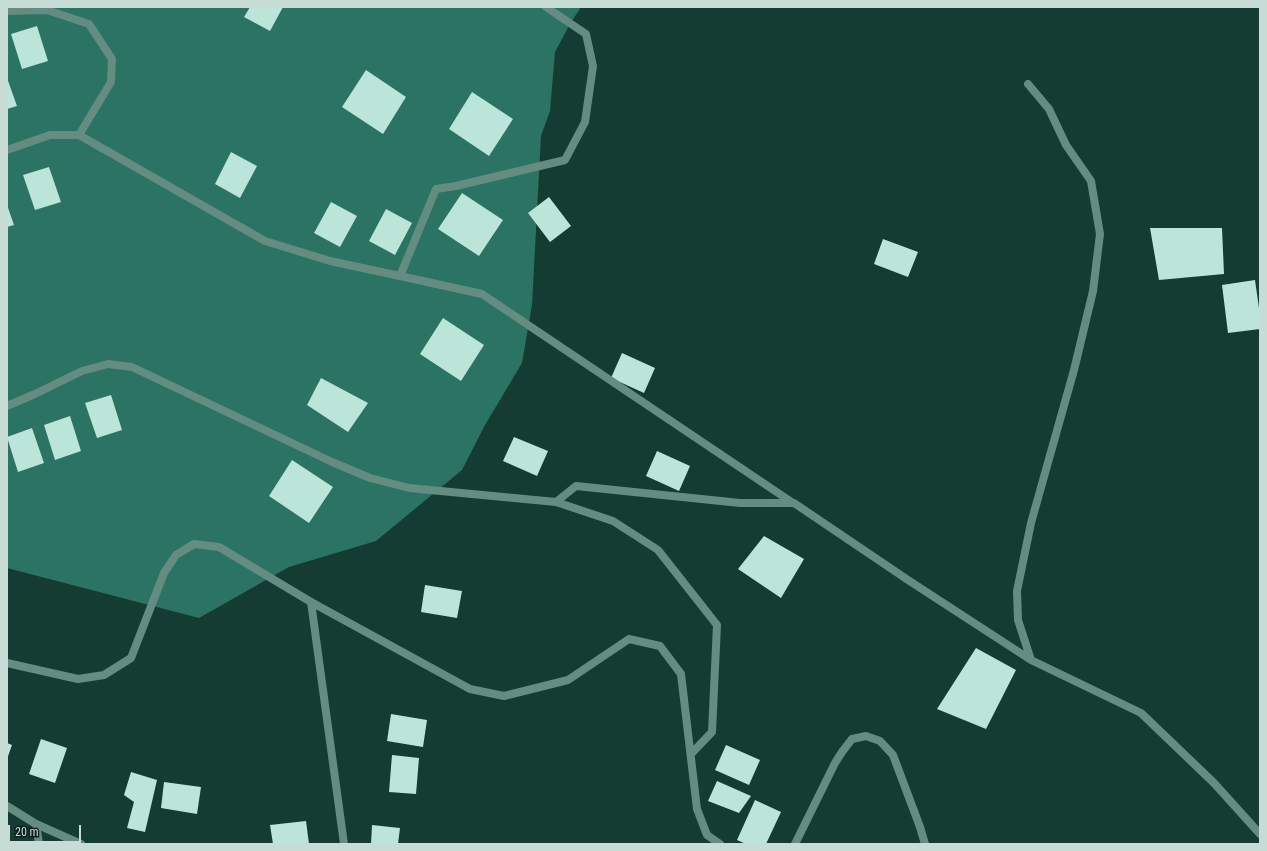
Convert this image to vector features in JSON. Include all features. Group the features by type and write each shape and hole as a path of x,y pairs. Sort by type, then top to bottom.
{"street":[{"path":"400,276 436,189 456,186 565,160 585,122 593,66 586,34 546,7"},
{"path":"7,11 46,10 89,24 112,59 111,82 79,135"},
{"path":"1028,84 1049,109 1066,145 1091,181 1100,234 1093,291 1074,370 1031,523 1017,591 1018,620 1031,660"},
{"path":"7,150 50,135 79,135 265,242 330,261 482,294 908,580 1031,660 1141,713 1214,783 1260,834"},
{"path":"7,406 82,371 108,364 132,367 332,462 370,478 409,488 556,502 613,521 658,550 717,625 712,732 691,754"},
{"path":"556,502 576,486 740,503 794,503"},
{"path":"7,663 78,679 104,675 131,658 164,573 176,555 194,544 219,546 311,602 470,689 504,696 568,680 629,639 660,646 681,674 697,809 707,835 720,844"},
{"path":"311,602 344,844"},
{"path":"795,844 835,763 842,752 852,739 866,736 880,741 893,755 925,844"},
{"path":"7,806 36,824 81,844"},
{"path":"36,824 39,844"}],"green space":[{"path":"7,7 581,7 555,52 550,111 541,136 532,305 522,363 485,425 462,470 376,541 289,567 199,618 7,568"}],"building":[{"path":"250,7 283,7 270,31 244,17"},
{"path":"37,26 48,61 22,69 11,34"},
{"path":"366,70 406,97 383,134 342,107"},
{"path":"7,78 17,106 7,109"},
{"path":"472,92 513,119 489,156 449,129"},
{"path":"231,152 257,166 240,198 215,184"},
{"path":"49,167 61,202 35,210 23,175"},
{"path":"462,193 503,220 479,256 438,229"},
{"path":"549,197 571,226 550,242 528,213"},
{"path":"331,202 357,216 340,247 314,233"},
{"path":"7,205 14,225 7,227"},
{"path":"386,209 412,223 395,255 369,241"},
{"path":"1150,228 1222,228 1224,274 1159,280"},
{"path":"883,239 918,252 908,277 874,264"},
{"path":"1255,280 1260,315 1260,329 1228,333 1222,285"},
{"path":"443,318 484,345 461,381 420,354"},
{"path":"622,353 655,368 644,393 611,378"},
{"path":"321,378 368,403 348,432 307,405"},
{"path":"111,395 122,430 97,438 85,403"},
{"path":"70,416 81,451 55,460 44,425"},
{"path":"32,428 44,463 18,472 7,437"},
{"path":"514,437 548,451 537,476 503,461"},
{"path":"657,451 690,466 679,491 646,476"},
{"path":"292,460 333,487 309,523 269,496"},
{"path":"764,536 804,559 781,598 738,569"},
{"path":"425,585 462,591 457,618 421,612"},
{"path":"976,648 1016,670 986,729 937,709"},
{"path":"391,714 427,720 423,747 387,741"},
{"path":"41,739 67,748 55,783 29,774"},
{"path":"7,743 12,745 7,759"},
{"path":"726,745 760,760 749,785 715,770"},
{"path":"392,755 419,758 416,794 389,792"},
{"path":"131,772 157,780 145,832 127,828 134,802 124,795"},
{"path":"717,781 751,796 739,813 708,801"},
{"path":"164,782 201,787 197,814 161,808"},
{"path":"755,800 781,812 766,844 746,844 737,840"},
{"path":"306,821 309,844 273,844 270,825"},
{"path":"372,825 400,828 398,844 371,844"}]}
